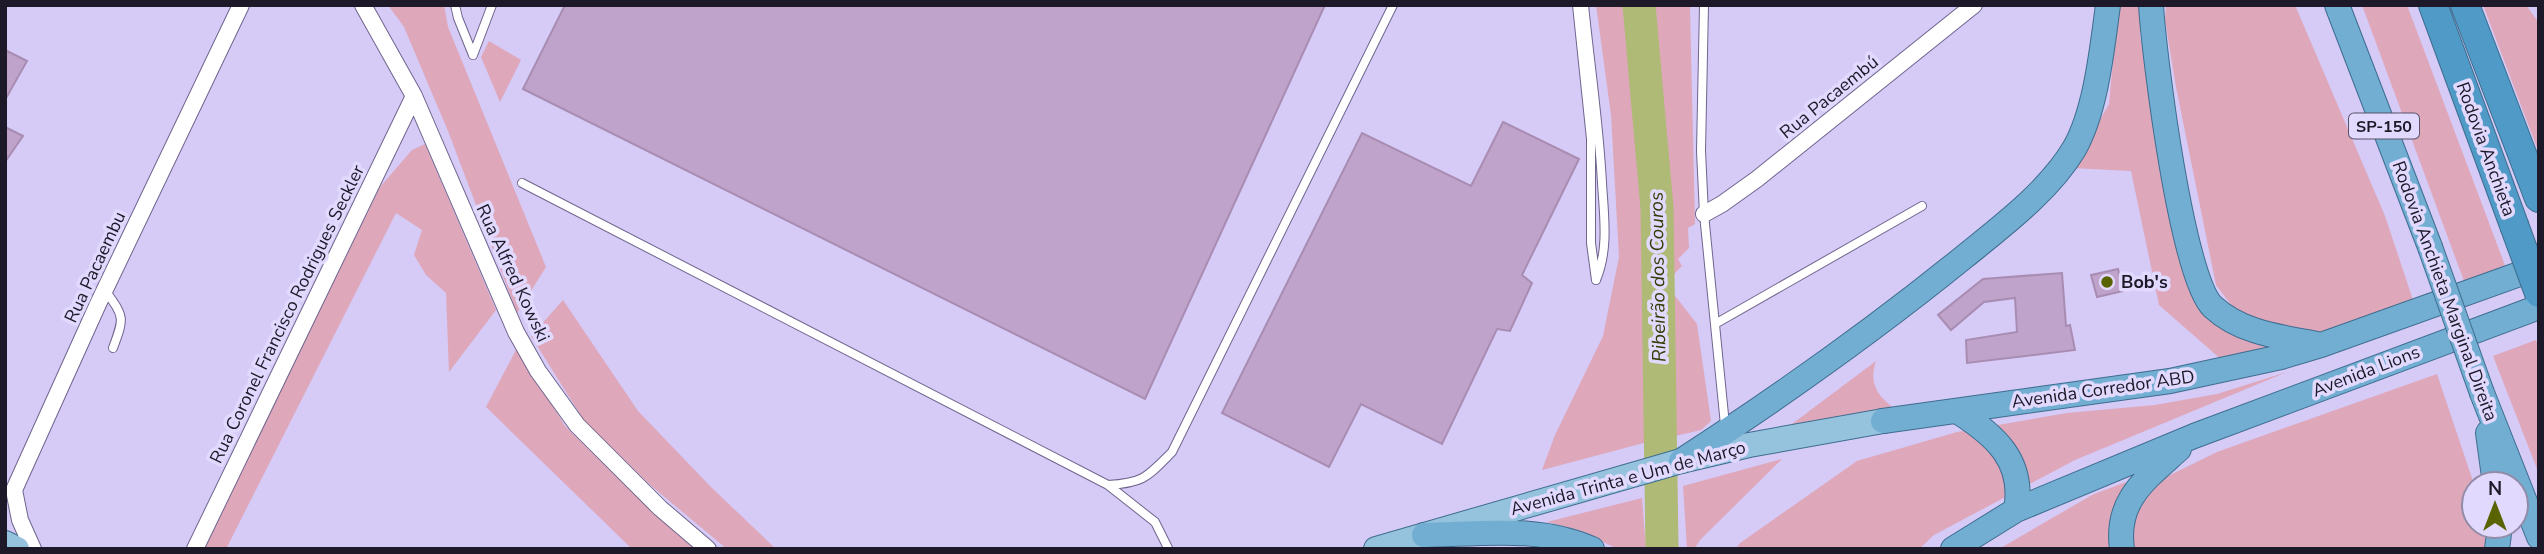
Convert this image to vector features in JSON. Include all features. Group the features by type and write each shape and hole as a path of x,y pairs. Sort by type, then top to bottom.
{"highway":[{"path":"1676,463 1726,432 1897,311 1998,229 2042,189 2074,149 2093,99 2108,5"},
{"path":"2151,5 2153,44 2182,218 2202,294 2210,305 2227,319 2267,334 2321,345 2539,267"},
{"path":"2318,5 2376,107"},
{"name":"Rodovia Anchieta Marginal Direita","path":"2337,5 2539,537"},
{"name":"Rodovia Anchieta","path":"2433,5 2539,293"},
{"name":"Rodovia Anchieta","path":"2465,5 2539,198"},
{"name":"Avenida Lions","path":"2193,436 2539,307"},
{"name":"Avenida Corredor ABD","path":"1883,421 2170,382 2281,357 2321,345"},
{"path":"2483,395 2493,470"},
{"path":"1957,411 1993,437 2012,463 2020,490 2016,510"},
{"path":"1953,549 2016,510 2193,436"},
{"path":"2122,549 2120,526 2124,508 2137,489 2193,436"},
{"path":"1424,535 1524,532 1562,538 1592,549"}],"main road":[{"name":"Avenida Trinta e Um de Março","path":"1376,549 1676,463 1749,445 1883,421"},
{"path":"5,543 17,549"}],"street":[{"name":"Rua Pacaembu","path":"33,549 20,520 14,490 105,290 241,5"},
{"name":"Rua Alfred Kowski","path":"363,5 414,96 516,332 538,372 577,425 660,508 708,549"},
{"name":"Rua Pacaembú","path":"1704,215 1757,179 1974,5"},
{"name":"Rua Coronel Francisco Rodrigues Seckler","path":"195,549 414,96"}],"lane":[{"path":"455,5 473,55 492,5"},
{"path":"1108,485 1129,484 1146,478 1172,452 1393,5"},
{"path":"1577,5 1591,139 1591,243 1596,280 1604,253 1604,208 1584,5"},
{"path":"1704,5 1701,151 1704,215 1726,432"},
{"path":"522,183 1108,485 1155,522 1168,548"},
{"path":"1715,324 1922,206"},
{"path":"105,290 120,309 122,325 113,348"}],"shaded area":[{"path":"388,5 444,5 448,27 546,267 517,313 448,131 404,27"},
{"path":"1596,5 1631,5 1634,15 1647,214 1655,440 1542,470 1555,435 1603,336 1619,257 1611,115"},
{"path":"1643,5 1690,7 1695,224 1688,228 1689,248 1678,259 1682,266 1665,283 1697,324 1711,421 1701,430 1667,438 1661,214"},
{"path":"2118,5 2140,5 2140,36 2175,231 2242,337 2277,350 2223,361 2159,305 2131,171 2072,168 2109,104"},
{"path":"2166,5 2295,5 2385,216 2415,306 2321,334 2282,332 2235,310 2216,285 2176,87 2165,20"},
{"path":"2362,5 2407,5 2506,268 2464,281"},
{"path":"2483,5 2526,5 2539,23 2539,153"},
{"path":"489,41 521,60 500,102 481,57"},
{"path":"425,144 496,310 449,372 446,293 426,275 414,255 422,230 396,213 226,549 202,549 380,187 412,150"},
{"path":"563,300 638,411 711,487 776,549 727,549 649,484 583,419 531,336"},
{"path":"2536,340 2539,348 2539,474 2493,356"},
{"path":"517,348 565,426 653,513 695,549 632,549 486,407"},
{"path":"1876,361 1873,375 1875,387 1892,407 1780,433"},
{"path":"2287,372 2075,460 1934,535 1919,549 1736,549 1740,543 1857,461 1957,432 2067,413 2155,405 2217,394"},
{"path":"2437,374 2469,470 2460,470 2460,540 2489,540 2488,549 2132,549 2132,522 2141,500 2160,480 2217,452"},
{"path":"1782,459 1694,549 1687,549 1683,486"},
{"path":"2126,482 2110,530 2113,549 1999,549 2092,495"},
{"path":"1642,498 1646,549 1618,549 1578,530 1547,522"}],"building":[{"path":"565,5 1325,5 1145,399 523,89"},
{"path":"5,50 27,61 5,100"},
{"path":"1503,122 1579,159 1522,275 1532,283 1510,331 1497,329 1442,444 1361,404 1329,467 1222,413 1362,133 1471,186"},
{"path":"5,127 23,136 5,162"},
{"name":"Bob's","path":"2118,269 2123,291 2097,297 2091,275"},
{"path":"2062,273 2066,326 2070,325 2075,350 1967,363 1966,340 2017,332 2015,298 1984,302 1951,330 1938,315 1983,279"}],"waterway":[{"name":"Ribeirão dos Couros","path":"1639,5 1657,208 1662,549"}],"place":[{"name":"Bob's","path":"2107,282"}]}
